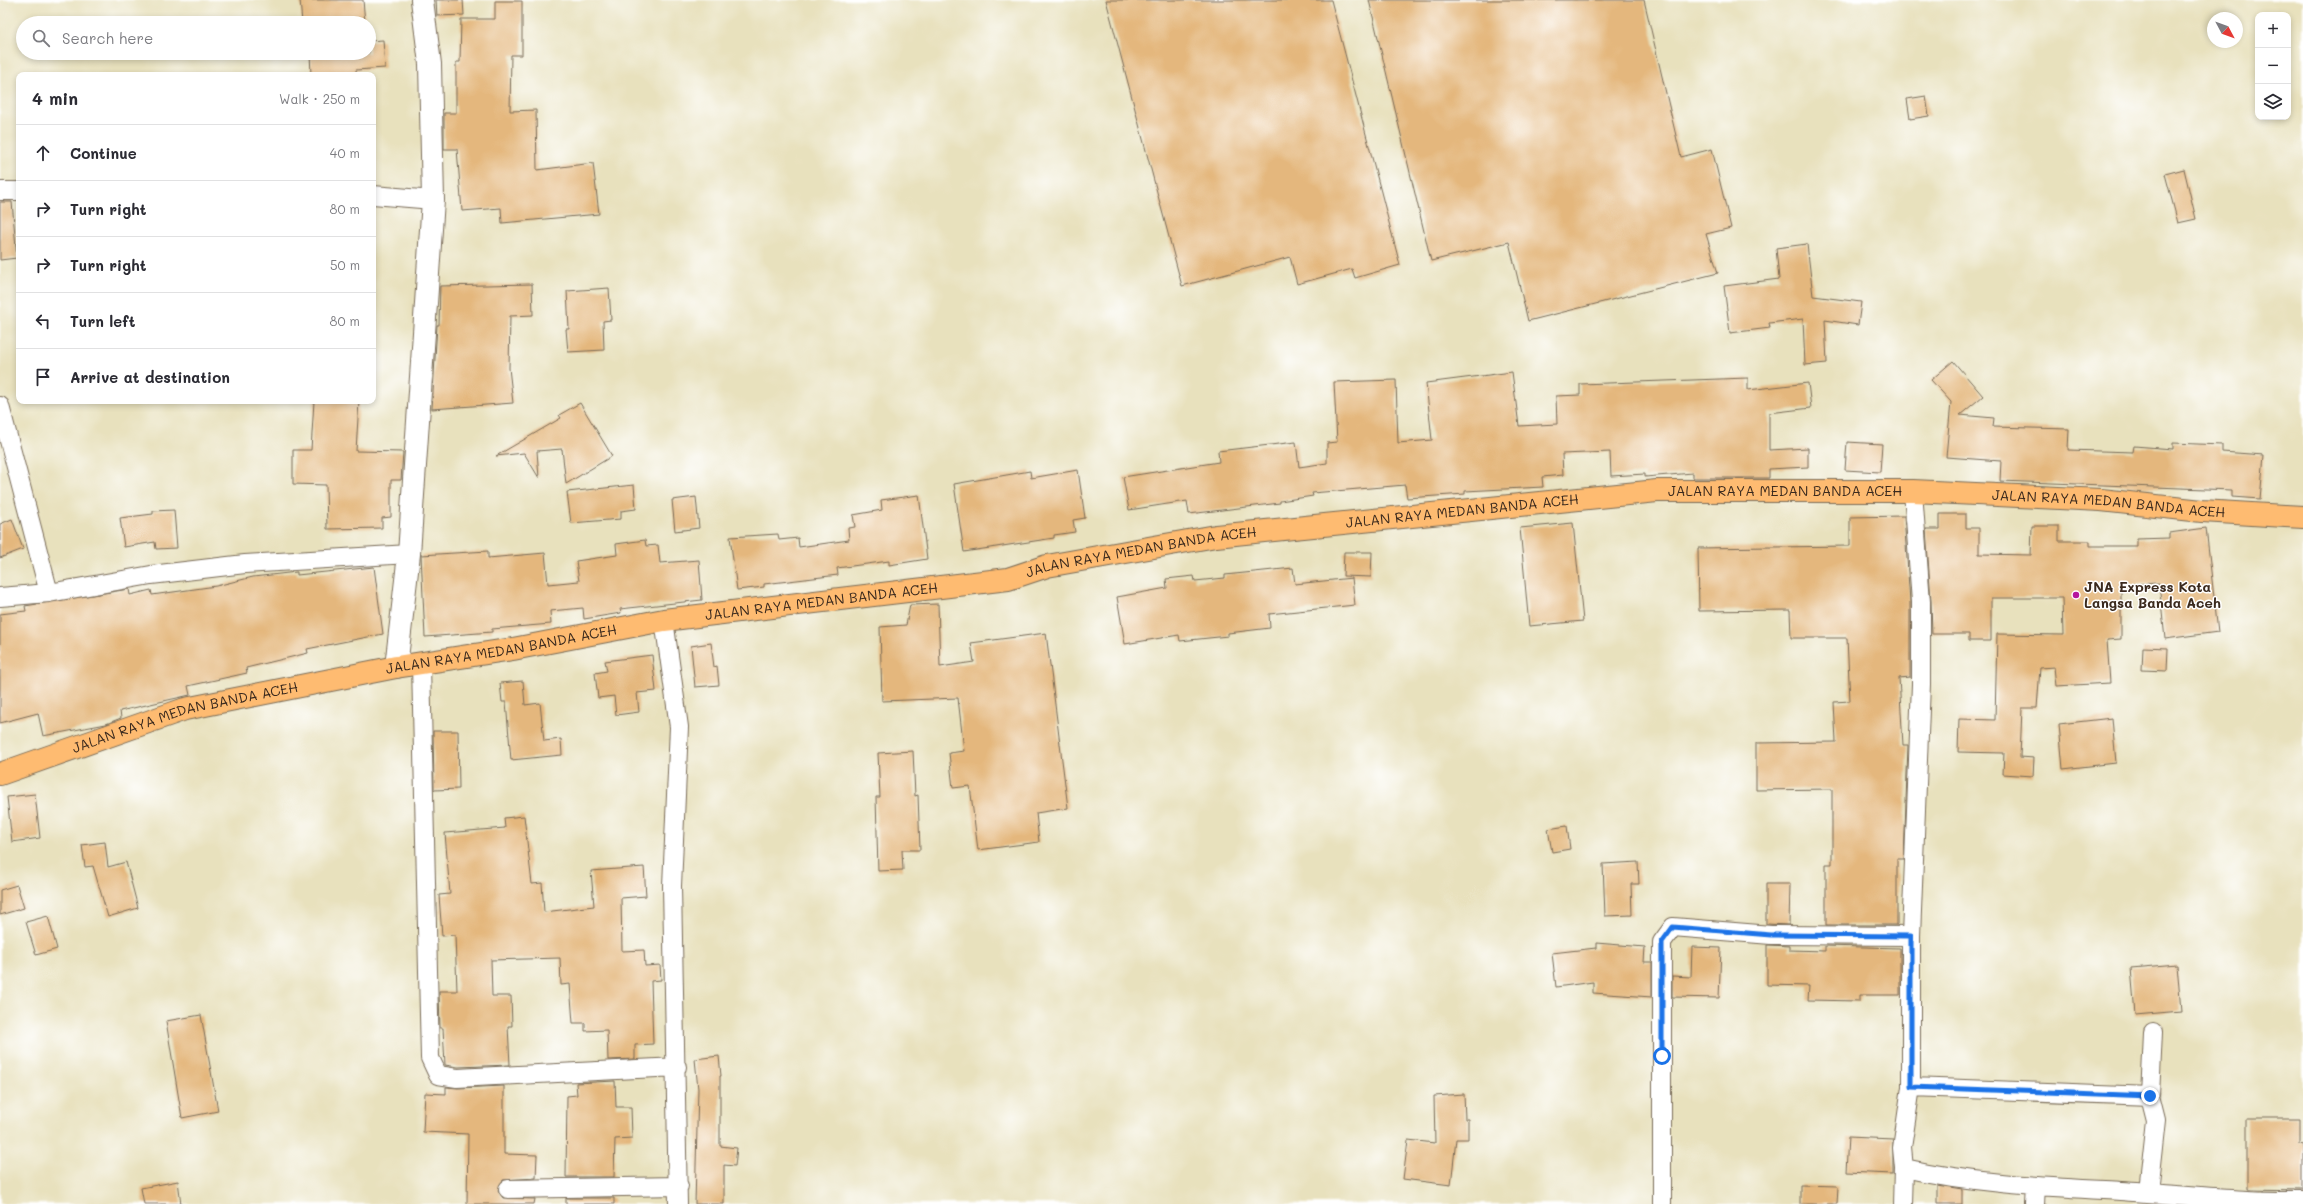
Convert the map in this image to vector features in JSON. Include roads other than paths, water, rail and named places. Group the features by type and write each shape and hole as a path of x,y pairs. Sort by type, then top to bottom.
{"highway":[{"name":"JALAN RAYA MEDAN BANDA ACEH","path":"0,774 185,709 396,666 421,664 513,649 664,620 1008,579 1047,566 1216,536 1657,491 1912,491 2101,500 2202,511 2303,517"}],"street":[{"path":"396,666 409,554 433,200 430,64 422,0"},
{"path":"0,191 16,191"},
{"path":"376,195 433,200"},
{"path":"0,406 49,593"},
{"path":"1903,1204 1904,1168 1902,1148 1911,1087 1911,936 1921,684 1922,602 1912,491"},
{"path":"0,597 49,593 151,575 245,564 409,554"},
{"path":"664,620 679,727 672,886 679,1186 678,1204"},
{"path":"421,664 430,1058 438,1075 457,1078 676,1067"},
{"path":"1662,1204 1662,942 1673,927 1771,935 1911,936"},
{"path":"2148,1193 2156,1120 2150,1096 2153,1032"},
{"path":"1911,1087 2150,1096"},
{"path":"1904,1168 1929,1174 2036,1186 2148,1193 2188,1201 2303,1201"},
{"path":"508,1189 679,1186"},
{"path":"2035,1204 2036,1186"}],"place":[{"name":"JNA Express Kota Langsa Banda Aceh","path":"2076,595"}]}
